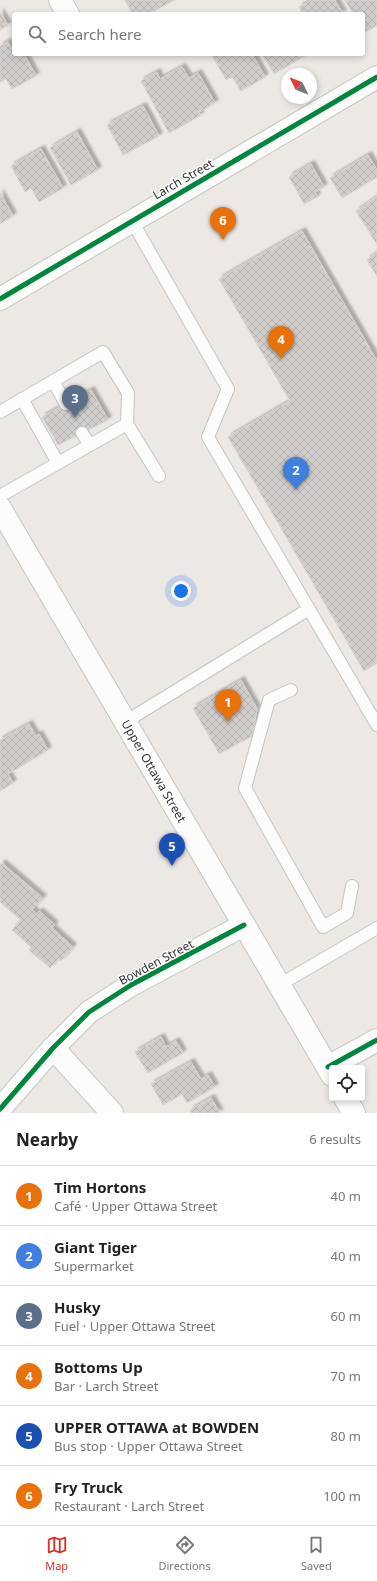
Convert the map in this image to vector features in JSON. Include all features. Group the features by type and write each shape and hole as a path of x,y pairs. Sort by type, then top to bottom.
{"street":[{"path":"60,0 67,12"},
{"name":"Larch Street","path":"0,299 377,77"},
{"name":"Upper Ottawa Street","path":"0,508 329,1069"},
{"name":"Bowden Street","path":"0,1109 53,1048 89,1012 132,985 244,925"},
{"path":"339,1065 377,1040"},
{"path":"53,1048 112,1113"},
{"path":"347,1101 354,1113"}],"lane":[{"path":"132,221 228,389 208,437 377,725"},
{"path":"0,412 103,352 128,393 127,424 160,476"},
{"path":"53,381 66,404"},
{"path":"22,399 58,463"},
{"path":"0,496 127,424"},
{"path":"82,432 90,445"},
{"path":"126,722 309,609"},
{"path":"291,690 269,700 246,788 323,927 347,913 352,886"},
{"path":"279,985 377,928"}],"building":[{"path":"125,0 174,0 153,12 131,12"},
{"path":"312,0 335,0 342,12 302,12 299,7"},
{"path":"345,0 377,0 377,25 365,32 365,12 352,12"},
{"path":"0,12 8,25 0,30"},
{"path":"8,42 12,50 12,56 25,56 36,76 12,89 6,79 0,82 0,46"},
{"path":"212,56 253,56 265,77 241,91 232,77 226,80"},
{"path":"263,56 305,56 284,68 281,68 281,70 274,74"},
{"path":"182,67 189,78 198,73 215,103 199,112 201,115 169,133 141,81 157,72 160,79"},
{"path":"143,106 159,136 123,155 107,125"},
{"path":"77,132 98,170 71,185 50,148"},
{"path":"41,149 63,188 39,202 31,188 25,192 11,166"},
{"path":"368,155 377,170 377,177 342,198 330,178"},
{"path":"311,164 324,187 315,192 317,197 304,204 289,177"},
{"path":"0,193 13,216 0,224"},
{"path":"377,197 377,243 376,243 356,211"},
{"path":"302,231 377,361 377,663 364,671 228,437 290,401 219,279"},
{"path":"377,253 377,276 367,260"},
{"path":"91,390 108,420 58,445 42,417"},
{"path":"241,680 257,709 252,736 219,754 193,708"},
{"path":"29,724 36,736 39,734 48,750 8,774 13,783 0,791 0,740"},
{"path":"2,863 43,898 32,910 37,914 39,911 55,925 52,928 73,947 61,961 58,959 50,968 29,950 31,947 12,930 21,920 0,902 0,865"},
{"path":"161,1037 166,1047 176,1041 183,1053 148,1073 135,1052"},
{"path":"191,1062 201,1079 208,1075 215,1087 187,1103 182,1094 163,1105 151,1084"},
{"path":"211,1098 220,1113 192,1113 190,1110"}],"cycle path":[{"path":"0,299 377,77"},
{"path":"0,1109 53,1048 89,1012 131,985 244,925"},
{"path":"328,1067 377,1040"}],"place":[{"name":"Fry Truck","path":"223,240"},
{"name":"Bottoms Up","path":"281,359"},
{"name":"Husky","path":"75,418"},
{"name":"Giant Tiger","path":"296,490"},
{"name":"Tim Hortons","path":"228,722"},
{"name":"UPPER OTTAWA at BOWDEN","path":"172,866"}]}
